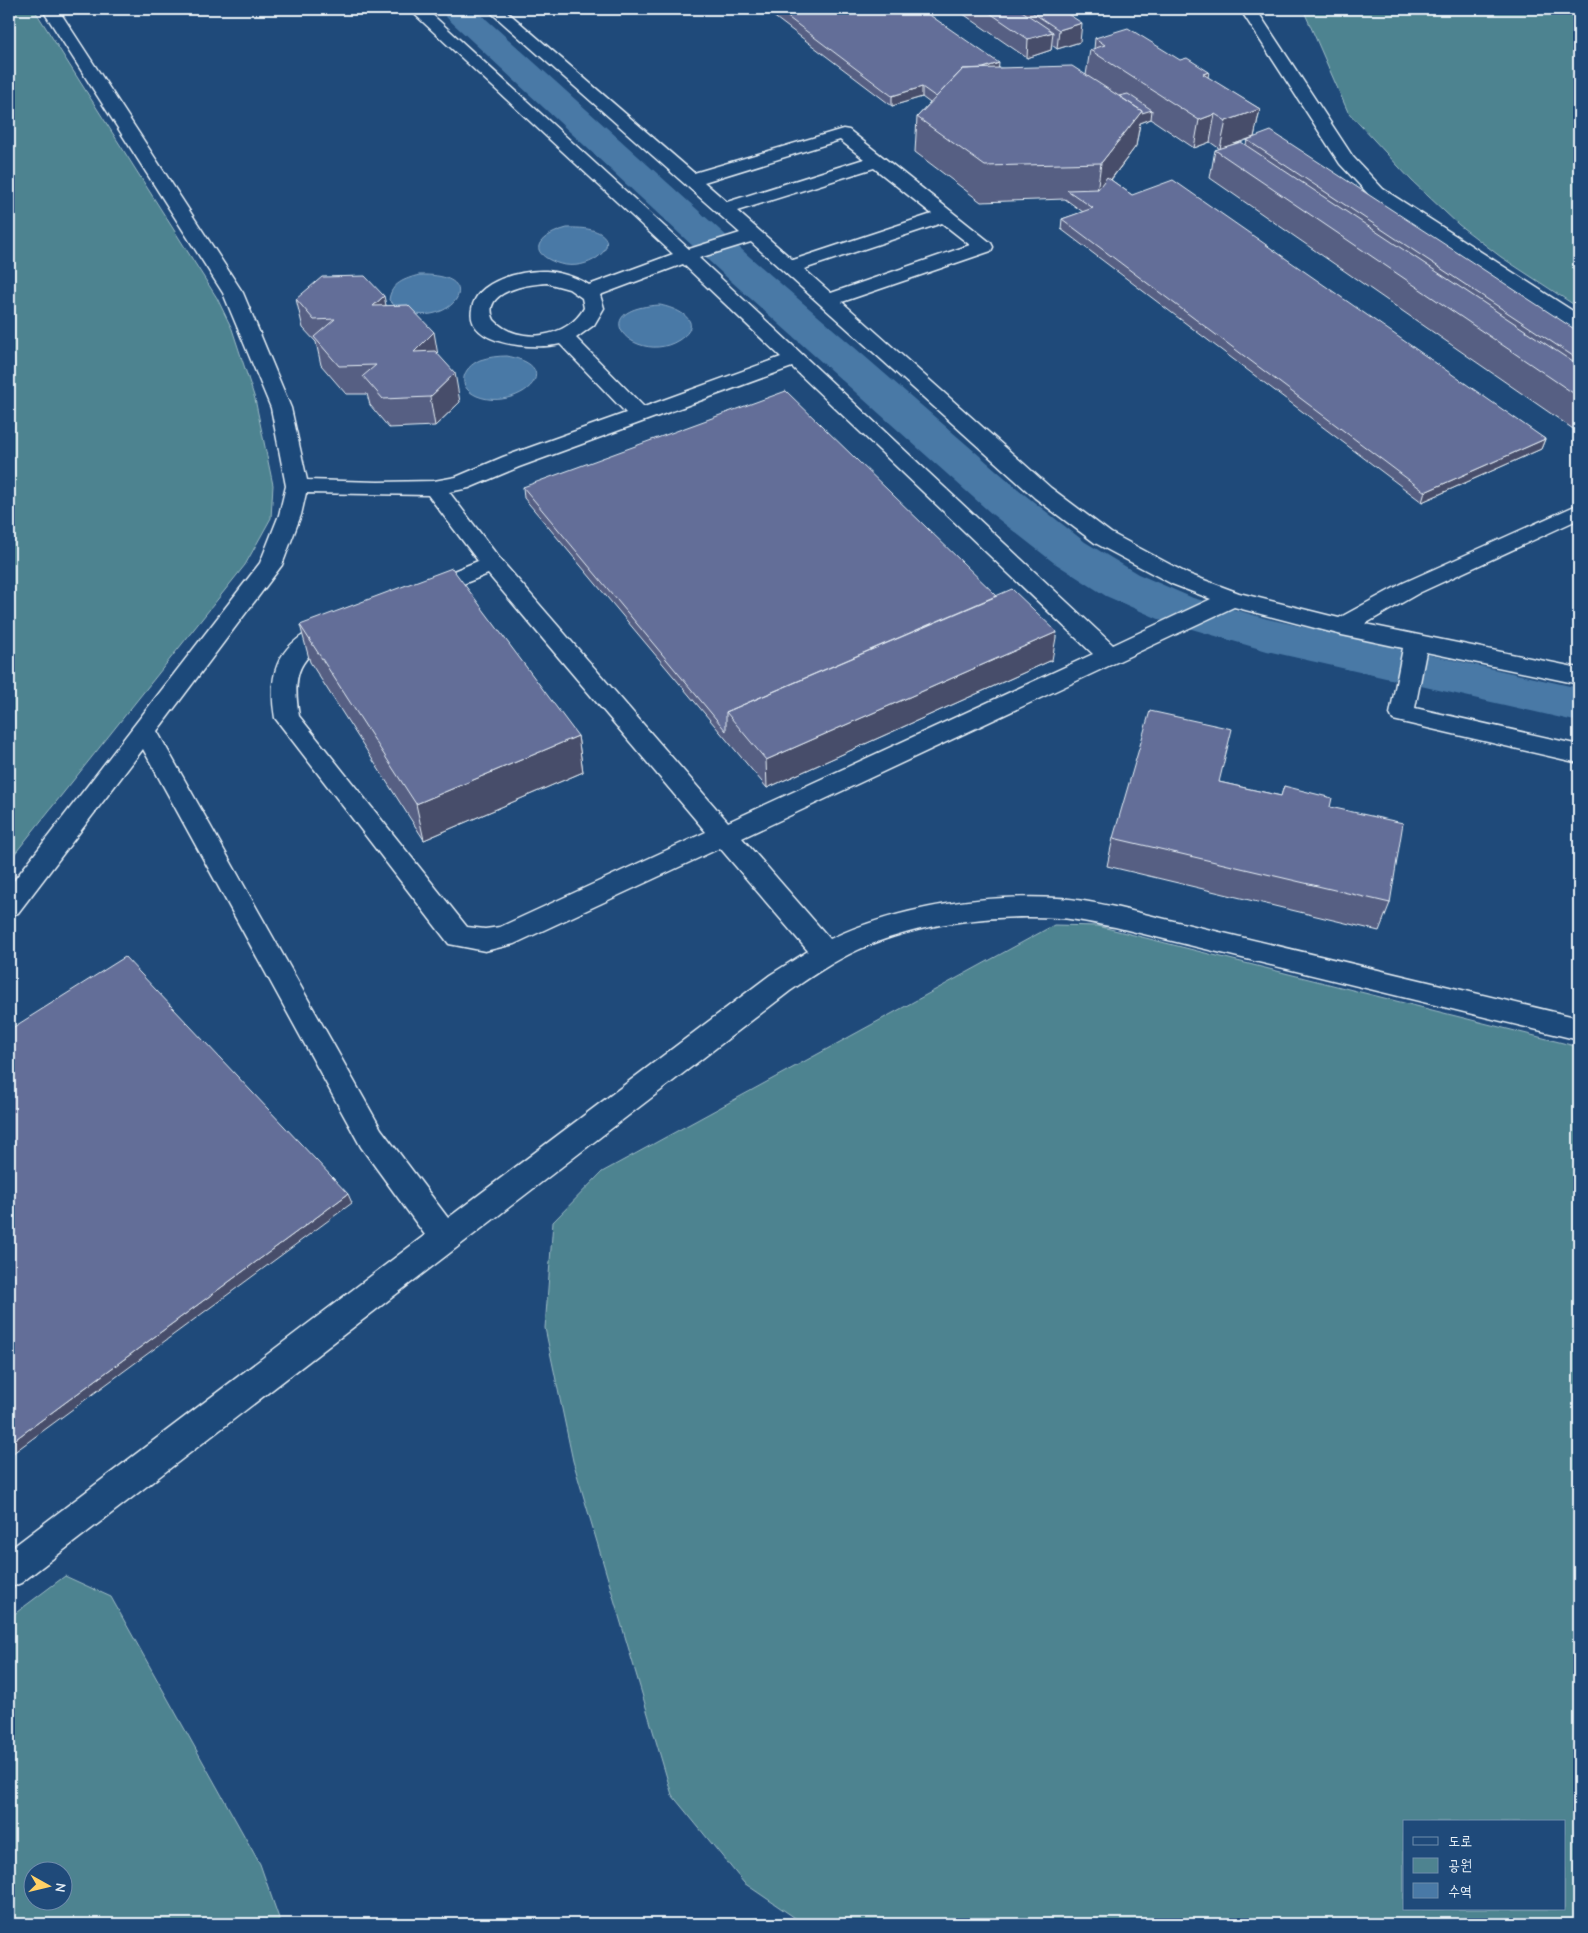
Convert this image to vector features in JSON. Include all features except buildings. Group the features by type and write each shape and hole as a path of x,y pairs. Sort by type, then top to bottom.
{"street":[{"path":"9,906 271,565 290,515 297,486 281,408 233,293 50,9"},
{"path":"417,9 694,253 795,359 1110,656"},
{"path":"495,9 828,300 1043,493 1103,538 1180,579 1232,599 1342,627 1579,676"},
{"path":"1248,9 1346,160 1377,192 1579,324"},
{"path":"691,180 843,134 984,247 828,300"},
{"path":"724,209 877,161"},
{"path":"790,267 945,216"},
{"path":"589,292 694,253 754,235"},
{"path":"530,278 564,280 579,285 589,292 595,301 595,311 589,321 579,330 564,337 529,342 496,334 481,316 482,306 498,288 530,278"},
{"path":"564,337 640,415"},
{"path":"297,486 378,489 434,488 461,483 511,462 795,359"},
{"path":"434,488 492,564 826,954"},
{"path":"1342,627 1411,588 1579,511"},
{"path":"402,601 492,564"},
{"path":"357,619 312,638 287,664 282,693 287,718 459,937 485,940 504,936 1232,599"},
{"path":"1416,642 1402,714 1579,754"},
{"path":"144,729 371,1138 445,1238"},
{"path":"9,1571 780,983 826,954 860,938 920,921 1001,909 1058,908 1115,917 1579,1029"}],"green space":[{"path":"9,9 34,9 217,298 232,329 255,399 273,485 271,518 245,565 9,861"},
{"path":"1303,9 1579,9 1579,308 1501,257 1459,225 1412,181 1348,112"},
{"path":"1054,925 1098,926 1579,1047 1579,1924 804,1924 744,1883 672,1795 573,1461 545,1328 553,1222 602,1172"},
{"path":"65,1576 111,1597 260,1864 281,1924 9,1924 9,1618"}],"water":[{"path":"567,228 590,229 603,235 607,243 604,252 595,259 582,264 566,265 550,260 542,255 539,245 542,240"},
{"path":"419,275 441,277 454,282 458,290 457,298 449,306 438,312 424,315 408,312 389,300 390,294 396,286 404,280"},
{"path":"660,305 681,313 690,322 690,328 687,333 679,340 663,346 647,346 633,342 624,334 620,325 623,316 636,309"},
{"path":"507,356 525,362 534,370 535,378 530,387 520,394 507,398 492,399 477,396 466,388 464,378 474,363 487,358"}],"waterway":[{"path":"456,9 737,266 1009,505 1069,552 1122,585 1177,609 1267,635 1579,705"}]}
